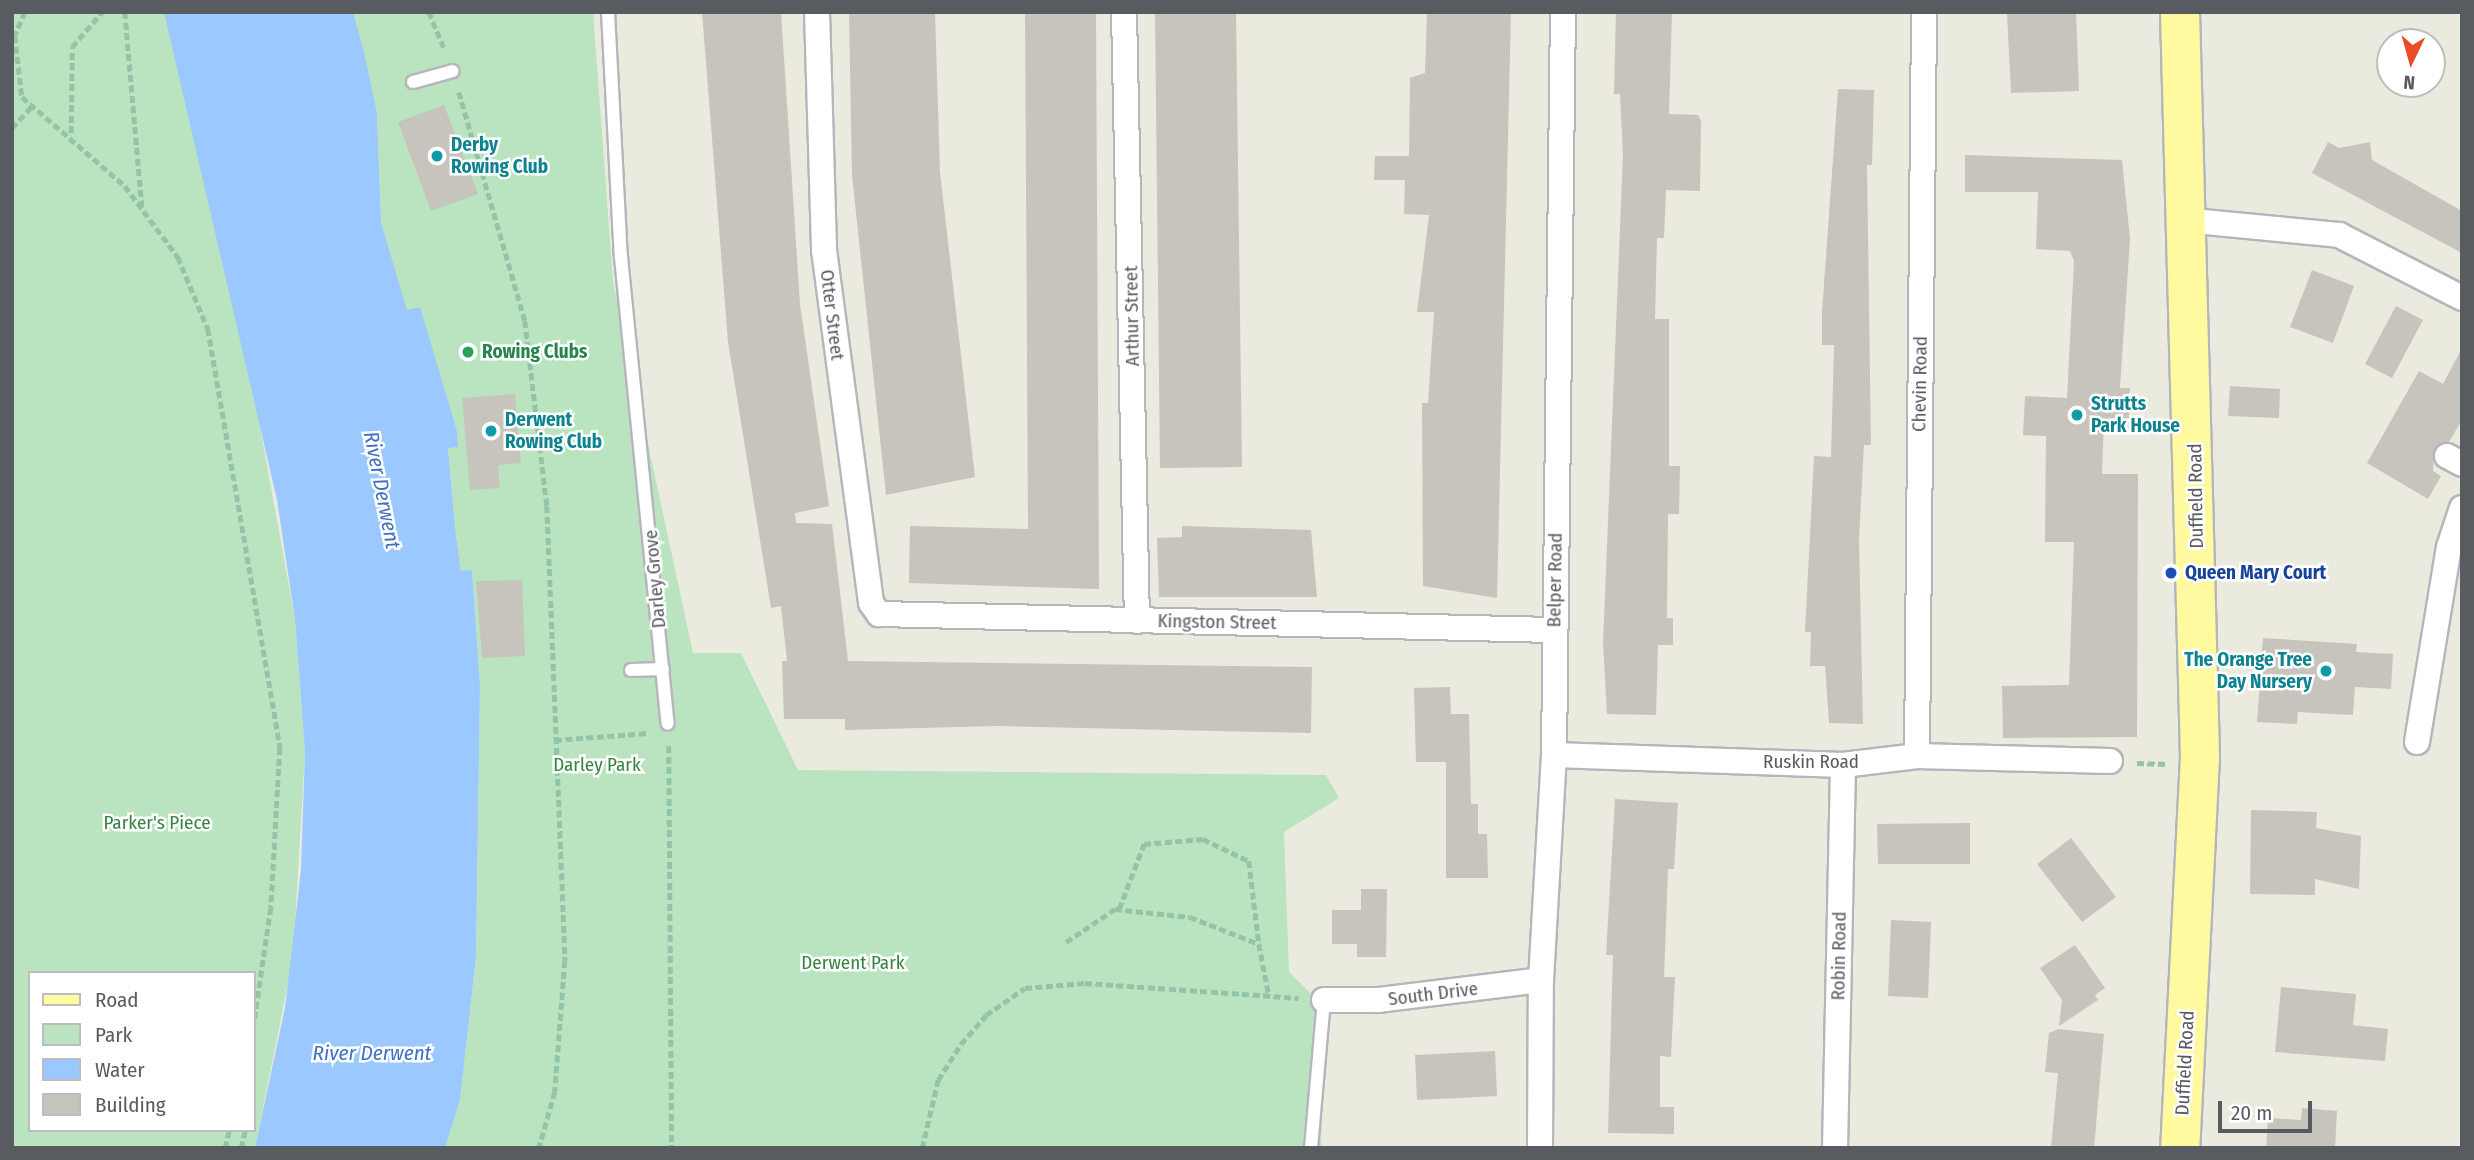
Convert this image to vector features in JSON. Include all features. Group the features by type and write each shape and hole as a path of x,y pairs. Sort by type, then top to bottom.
{"main road":[{"name":"Duffield Road","path":"2180,12 2200,757 2180,1148"}],"street":[{"name":"Otter Street","path":"817,12 824,250 871,603 879,614"},
{"name":"Arthur Street","path":"1124,12 1137,621"},
{"name":"Belper Road","path":"1540,1148 1541,980 1554,755 1563,12"},
{"name":"Chevin Road","path":"1917,756 1924,12"},
{"path":"2184,220 2339,235 2462,298"},
{"path":"2417,742 2449,547 2462,508"},
{"name":"Kingston Street","path":"879,614 1554,629"},
{"name":"Ruskin Road","path":"1554,755 1843,765 1917,756 2109,761"},
{"name":"Robin Road","path":"1835,1148 1843,765"},
{"name":"South Drive","path":"1324,1000 1379,1000 1541,980"}],"lane":[{"name":"Darley Grove","path":"608,12 621,257 668,728"},
{"path":"413,82 453,71"},
{"path":"631,670 663,669"},
{"path":"1311,1148 1324,1000"}],"path":[{"path":"25,12 15,36 16,69 22,97 71,134 143,209 178,257 208,329 278,735 271,908 256,1009"},
{"path":"71,134 72,47 102,12"},
{"path":"125,12 143,209"},
{"path":"429,12 453,71 525,321 547,506 565,961 555,1092 539,1148"},
{"path":"12,128 32,106"},
{"path":"555,740 668,728 672,1148"},
{"path":"2135,762 2169,764"},
{"path":"1066,942 1119,909 1144,844 1203,839 1250,860 1259,944 1269,996"},
{"path":"1119,909 1190,917 1259,944"},
{"path":"922,1148 938,1080 961,1044 986,1015 1025,988 1085,984 1324,1000"}],"green space":[{"name":"Parker's Piece","path":"12,12 165,12 258,416 295,619 305,752 293,958 255,1148 12,1148"},
{"path":"353,12 593,12 613,281 693,653 741,653 798,770 1326,775 1339,798 1284,832 1289,972 1325,1008 1321,1148 445,1148 460,1100 476,957 480,685 472,571 461,571 456,536 448,447 457,431 419,307 407,311 381,222 377,113"}],"water":[{"name":"River Derwent","path":"164,12 353,12 364,52 377,113 381,222 407,310 420,307 457,431 458,447 448,448 456,536 461,571 472,570 480,685 476,957 460,1100 445,1148 255,1148 285,1008 301,870 305,752 295,619 277,500"}],"building":[{"path":"702,12 781,12 800,304 829,506 795,513 796,523 832,524 848,661 1312,667 1311,733 996,726 845,730 845,719 784,719 782,661 787,661 781,606 771,608 728,342"},
{"path":"849,12 935,12 940,172 975,477 886,495 852,175"},
{"path":"1025,12 1096,12 1099,589 909,583 910,526 1028,529"},
{"path":"1155,12 1236,12 1242,467 1160,468"},
{"path":"1427,12 1511,12 1497,598 1423,586 1422,403 1428,403 1434,312 1417,312 1429,215 1404,214 1405,180 1374,180 1375,156 1409,156 1410,78 1425,73"},
{"path":"1616,12 1672,12 1669,114 1698,115 1701,121 1700,191 1666,190 1664,238 1657,238 1655,319 1669,319 1669,466 1680,466 1679,514 1668,514 1667,618 1673,618 1673,645 1658,645 1656,715 1607,714 1603,644 1623,155 1620,94 1614,94"},
{"path":"2076,12 2079,91 2011,93 2007,14"},
{"path":"1838,89 1874,90 1872,165 1867,165 1871,445 1864,445 1859,539 1863,724 1829,723 1825,666 1810,666 1811,632 1805,632 1814,456 1831,457 1834,345 1822,345 1822,312"},
{"name":"Derby Rowing Club","path":"444,105 478,194 431,211 398,122"},
{"path":"2328,142 2339,148 2370,142 2372,160 2462,211 2462,253 2312,173"},
{"path":"1965,155 2122,160 2130,239 2120,388 2130,388 2129,421 2104,420 2102,474 2138,474 2137,737 2003,738 2002,686 2069,685 2074,542 2045,542 2046,436 2023,435 2025,396 2067,398 2074,261 2070,251 2036,249 2038,192 1965,192"},
{"path":"2312,270 2354,286 2333,343 2290,327"},
{"path":"2396,306 2423,320 2392,378 2365,364"},
{"path":"2462,348 2462,420 2449,442 2434,450 2433,471 2441,476 2428,499 2367,463 2419,371 2443,384"},
{"path":"2230,386 2280,389 2279,418 2228,416"},
{"name":"Derwent Rowing Club","path":"515,394 521,463 498,465 500,488 470,490 462,398"},
{"path":"1182,526 1311,530 1317,597 1159,597 1157,538 1182,537"},
{"path":"522,580 525,656 482,658 476,581"},
{"name":"The Orange Tree Day Nursery","path":"2263,638 2357,644 2356,652 2393,654 2391,689 2355,687 2353,715 2298,712 2297,724 2257,722"},
{"path":"1450,687 1451,714 1469,714 1471,804 1478,804 1478,834 1487,834 1488,878 1446,878 1446,762 1416,762 1414,688"},
{"path":"1615,799 1678,803 1674,869 1668,869 1664,977 1675,977 1671,1057 1660,1056 1660,1107 1674,1107 1674,1134 1608,1133 1613,955 1606,955"},
{"path":"2251,810 2317,812 2316,828 2361,836 2359,889 2315,879 2315,895 2250,894"},
{"path":"1970,823 1970,864 1878,864 1877,824"},
{"path":"2071,838 2116,897 2082,922 2037,864"},
{"path":"1361,889 1387,889 1386,957 1357,957 1357,944 1332,944 1332,910 1361,910"},
{"path":"1891,920 1931,922 1928,998 1888,996"},
{"path":"2075,945 2105,988 2095,995 2098,1000 2059,1026 2062,1000 2040,968"},
{"path":"2281,987 2356,994 2353,1025 2388,1029 2385,1061 2275,1052"},
{"path":"2059,1029 2104,1034 2094,1148 2051,1148 2058,1073 2045,1072 2049,1033"},
{"path":"1495,1051 1497,1096 1417,1100 1415,1055"},
{"path":"2302,1108 2337,1111 2335,1148 2266,1148 2268,1118 2301,1120"}],"place":[{"name":"Derby Rowing Club","path":"437,156"},
{"name":"Rowing Clubs","path":"468,352"},
{"name":"Strutts Park House","path":"2077,415"},
{"name":"Derwent Rowing Club","path":"491,431"},
{"name":"Queen Mary Court","path":"2171,573"},
{"name":"The Orange Tree Day Nursery","path":"2326,671"}],"park label":[{"name":"Darley Park","path":"597,765"},
{"name":"Derwent Park","path":"853,963"}]}
